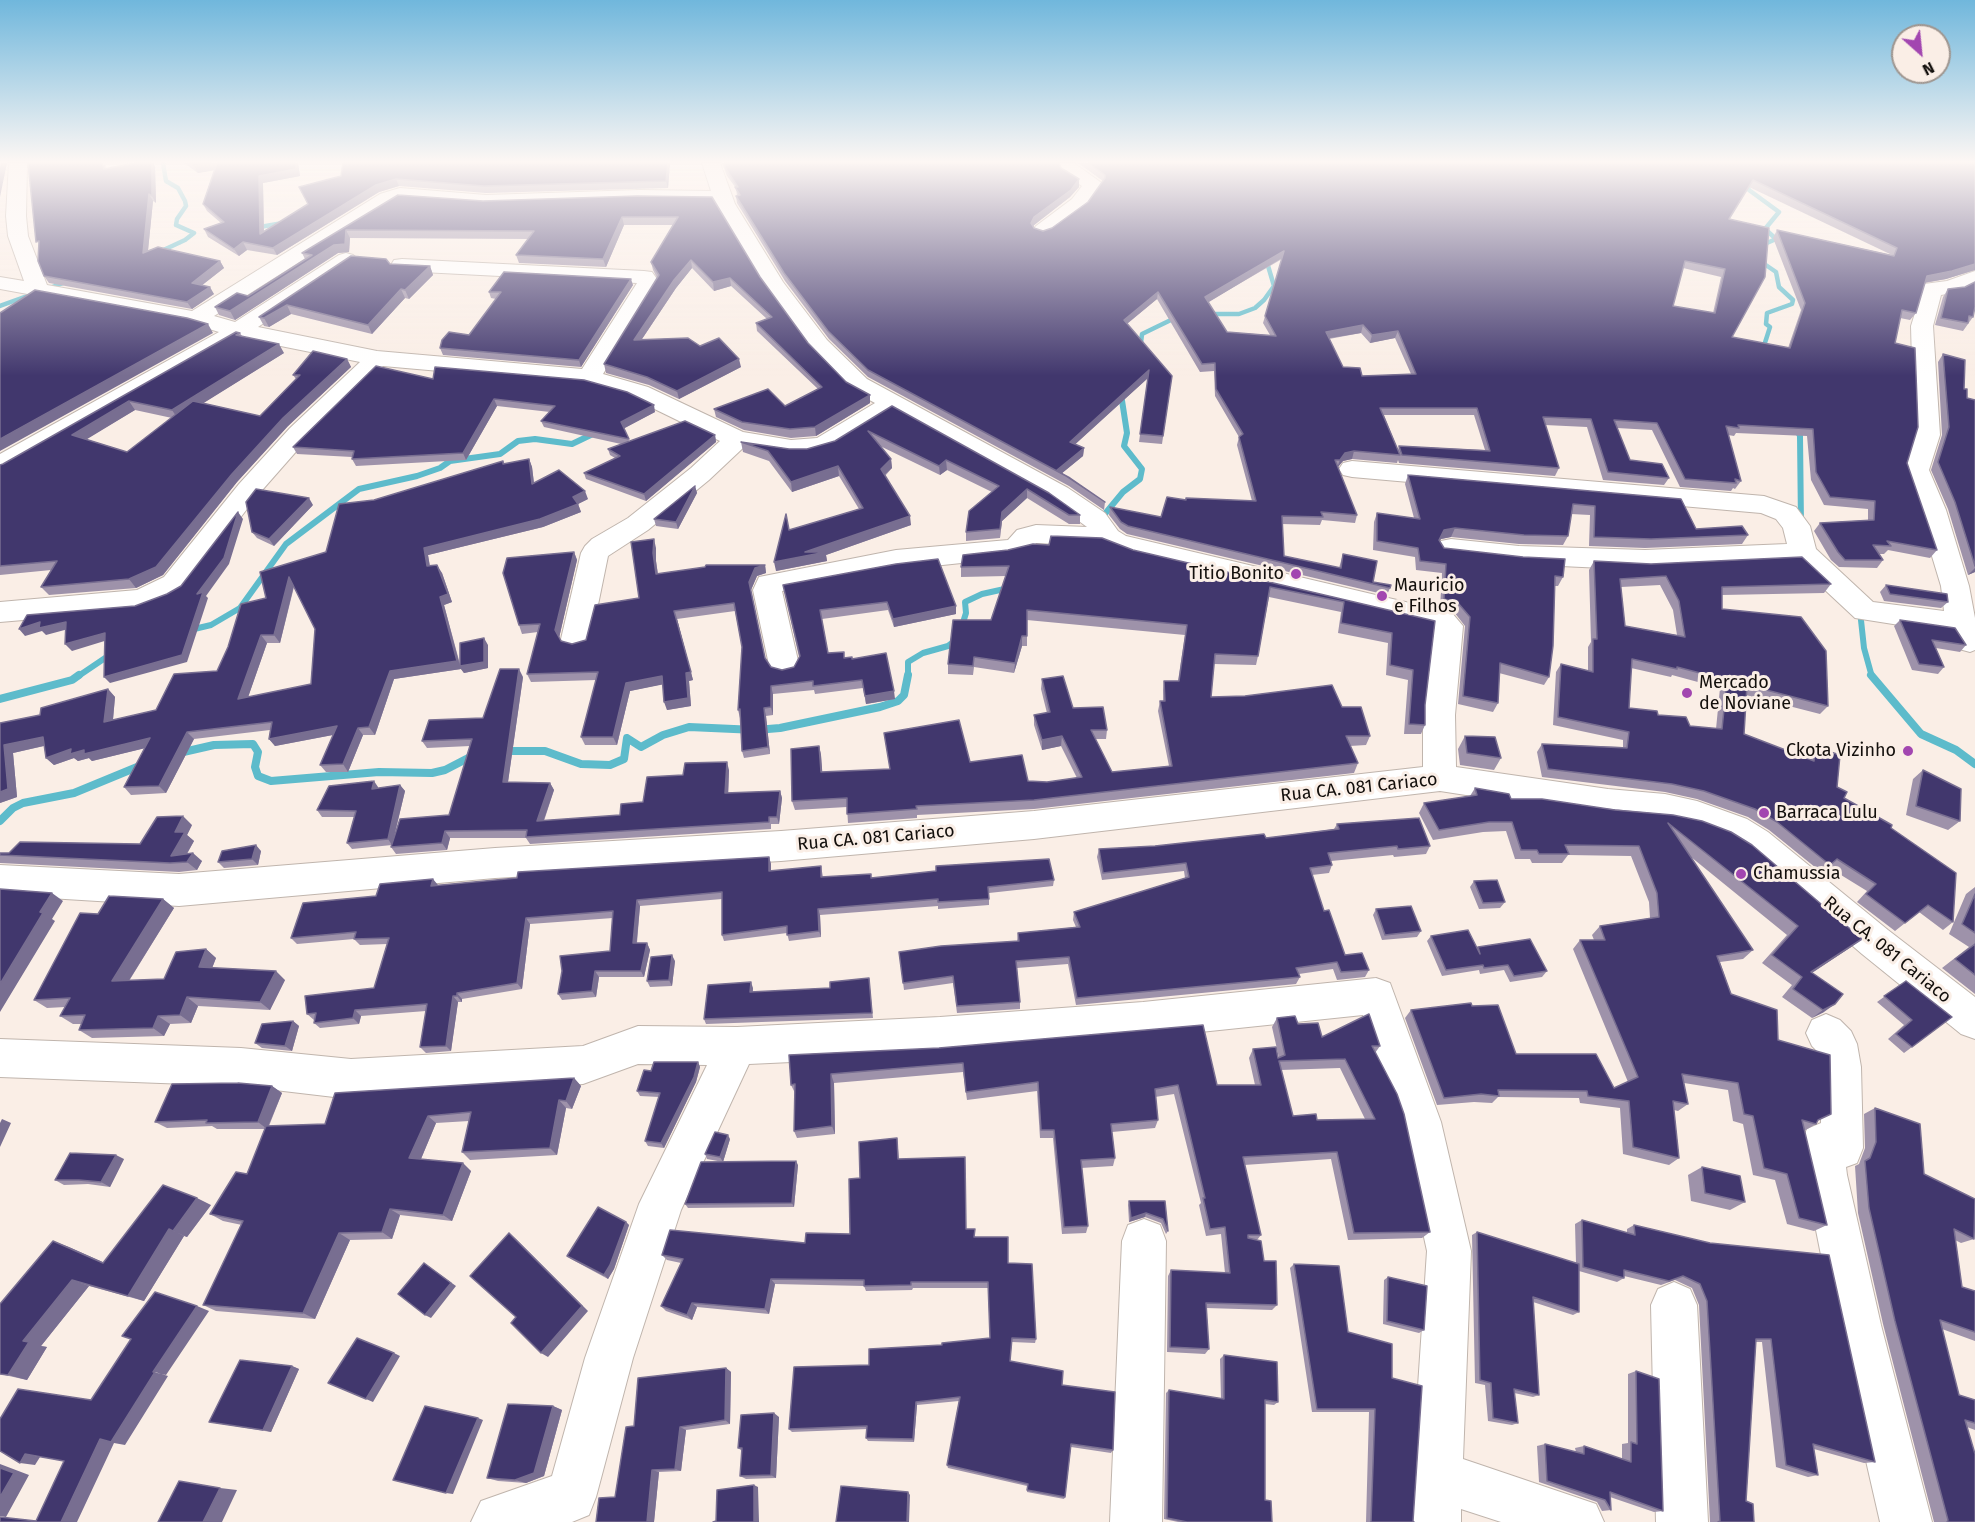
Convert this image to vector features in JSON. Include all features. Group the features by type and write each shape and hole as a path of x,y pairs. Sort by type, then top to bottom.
{"street":[{"path":"18,234 38,289"},
{"path":"196,318 330,234"},
{"path":"744,234 779,292 819,345 858,384 1059,494 1095,519 1108,537 1116,543 1132,549 1442,620 1448,626 1439,715 1440,778"},
{"path":"0,465 238,330 346,259"},
{"path":"402,265 644,277 648,282 589,376"},
{"path":"1975,277 1951,287 1932,289 1922,326 1927,435 1916,470 1932,510 1975,651"},
{"path":"0,283 196,318 238,330 377,358 589,376 639,392 737,439 791,448 808,448 826,443 891,404"},
{"path":"0,612 140,600 174,584 248,490 377,358"},
{"path":"576,639 595,553 602,546 638,524 700,474 737,439"},
{"path":"1352,469 1764,506 1786,513 1796,526 1803,553 1865,611 1967,627"},
{"path":"784,665 767,590 769,584 896,560 1008,549 1020,546 1027,536 1036,534 1108,537"},
{"path":"1451,548 1519,555 1645,560 1803,553"},
{"name":"Rua CA. 081 Cariaco","path":"0,880 179,890 495,863 781,846 1034,825 1440,778 1608,803 1665,808 1697,815 1735,829 1756,842 1975,1022"},
{"path":"0,1058 241,1067 351,1079 583,1065 638,1046 737,1046 940,1036 1376,996 1420,1122 1449,1251 1436,1499 1578,1522"},
{"path":"1826,1033 1837,1044 1841,1067 1842,1148 1822,1144 1826,1175 1858,1325 1906,1522"},
{"path":"497,1522 499,1519 541,1503 572,1497 609,1358 661,1204 737,1046"},
{"path":"1136,1522 1144,1241"},
{"path":"1674,1305 1682,1522"}],"building":[{"path":"35,234 145,234 143,253 158,247 220,261 192,283 210,287 187,302 44,276 38,261 39,241 36,242"},
{"path":"212,234 296,234 273,248 243,242 234,249"},
{"path":"333,234 346,234 345,244 334,245 230,311 215,307 237,293 248,296 312,255 302,253"},
{"path":"532,234 614,234 603,259 516,255"},
{"path":"668,234 734,234 760,277 808,343 846,382 870,395 815,427 790,429 742,422 714,409 768,389 785,406 822,387 756,323 772,317 730,278 713,282 691,260 674,280 634,340 688,338 700,346 719,338 739,359 677,391 647,377 604,364 659,275 651,262"},
{"path":"760,234 1769,234 1765,277 1732,337 1790,348 1805,303 1779,234 1795,234 1894,256 1897,248 1867,234 1975,234 1975,264 1927,276 1916,313 1902,310 1895,343 1915,348 1918,427 1907,463 1937,550 1887,541 1891,546 1873,545 1883,560 1845,560 1820,523 1874,520 1875,501 1830,497 1816,472 1813,429 1726,426 1741,481 1735,479 1736,483 1685,479 1657,423 1614,420 1630,460 1662,464 1669,478 1608,472 1591,419 1543,417 1559,468 1402,455 1399,446 1490,451 1477,408 1380,408 1400,455 1354,451 1345,453 1340,460 1335,460 1357,515 1321,512 1323,517 1282,516 1284,556 1341,568 1343,554 1377,561 1373,582 1391,585 1390,588 1128,526 1121,522 1110,507 1161,517 1167,497 1186,500 1186,498 1256,501 1239,437 1243,434 1216,389 1215,363 1202,364 1158,292 1124,320 1172,376 1163,436 1140,434 1149,370 1070,442 1084,448 1057,470 1065,475 868,370 828,331 784,273","holes":["1284,251 1265,316 1276,336 1227,332 1205,297","1685,261 1725,269 1715,313 1673,306","1363,325 1372,335 1398,331 1416,374 1362,376 1360,368 1343,367 1326,332"]},
{"path":"351,256 386,259 390,264 430,266 405,290 401,289 368,325 287,305 264,318 259,317"},
{"path":"504,272 631,279 579,360 440,348 442,340 449,332 469,335 501,292 489,292"},
{"path":"1975,282 1975,307 1973,317 1969,316 1968,323 1941,318 1948,289 1965,287"},
{"path":"35,290 187,318 208,324 0,439 0,313"},
{"path":"236,332 240,333 236,335 279,344 172,410 129,401 72,435 127,452 193,401 260,416 300,375 293,375 313,351 347,359 283,418 232,474 156,567 129,579 41,587 57,561 0,566 0,465"},
{"path":"1943,354 1965,360 1964,389 1967,389 1967,398 1975,400 1975,566 1955,502 1938,462 1949,427"},
{"path":"376,366 433,379 435,367 584,380 627,392 654,405 621,422 629,439 541,421 555,406 494,399 463,453 352,459 354,451 293,447"},
{"path":"892,406 1049,493 1080,515 1069,515 1027,489 1002,512 1000,529 966,532 969,511 999,486 946,460 939,466 868,431 891,459 881,469 910,516 805,552 826,552 774,562 786,514 789,530 863,508 838,466 791,482 768,451 741,442 789,449 807,449 835,441"},
{"path":"685,421 715,435 644,494 584,473 620,456 608,449"},
{"path":"529,459 532,484 559,470 585,491 573,497 578,504 540,519 424,548 427,566 437,565 448,594 440,597 457,661 390,671 369,727 358,728 343,764 320,765 337,726 269,739 272,722 187,732 159,786 124,787 150,738 84,754 84,750 70,754 71,749 46,758 43,737 4,745 8,789 0,792 0,723 40,715 41,708 108,689 104,722 156,710 174,674 217,671 228,647 241,604 266,598 260,572 326,552 339,504 374,500 503,461 503,464","holes":["289,577 315,629 311,684 238,699 261,635 274,635"]},
{"path":"1408,475 1681,499 1696,529 1742,526 1748,535 1651,539 1594,537 1595,506 1573,504 1568,536 1524,535 1455,528 1444,530 1439,540 1444,548 1523,557 1565,559 1563,577 1555,576 1553,646 1549,677 1500,663 1498,703 1463,696 1470,617 1458,603 1444,599 1446,564 1420,561 1418,548 1377,541 1377,513 1420,519"},
{"path":"695,486 676,522 654,519"},
{"path":"256,489 309,498 269,539 252,532 246,502"},
{"path":"238,512 224,558 197,594 203,592 182,655 104,677 105,633 65,644 66,622 39,628 40,622 19,629 27,615 135,606 167,594 181,586"},
{"path":"1051,536 1102,538 1133,550 1435,621 1425,705 1425,725 1409,724 1413,670 1390,665 1392,633 1341,623 1344,602 1270,587 1258,656 1215,654 1211,697 1245,696 1332,685 1342,707 1361,707 1370,736 1346,736 1358,763 1034,800 916,806 917,809 847,814 847,798 792,801 791,749 819,746 821,772 890,769 884,733 959,720 970,762 1022,755 1028,781 1047,782 1082,777 1062,736 1042,740 1034,715 1050,712 1042,679 1063,676 1073,708 1103,707 1107,730 1091,730 1112,772 1172,766 1160,701 1165,701 1164,681 1179,681 1187,625 1027,610 1027,636 1022,636 1015,663 974,657 973,666 948,664 953,620 991,620 1009,566 961,567 963,555 1008,550 1033,544 1049,545"},
{"path":"654,539 656,574 706,565 765,565 755,568 749,582 765,658 771,667 782,670 794,667 800,656 783,585 896,564 938,559 956,606 893,619 887,602 820,610 828,653 844,652 844,658 852,657 852,659 886,653 894,691 865,696 862,680 813,686 813,681 771,686 771,707 764,708 768,747 742,751 740,709 738,710 742,647 734,603 674,611 691,672 686,673 688,698 664,702 662,676 626,683 613,737 581,737 598,672 527,674 540,624 519,625 503,573 507,558 574,552 555,630 561,641 572,644 586,640 595,605 639,598 631,542"},
{"path":"1802,557 1831,584 1722,587 1722,609 1801,617 1826,651 1828,706 1747,685 1744,734 1814,761 1815,747 1840,755 1837,787 1847,792 1844,798 1892,825 1891,828 1956,873 1953,922 1928,905 1905,923 1866,894 1876,884 1837,859 1830,865 1777,822 1755,809 1704,791 1672,784 1548,769 1542,744 1627,748 1629,732 1558,717 1561,664 1593,672 1593,639 1597,639 1594,561 1651,564","holes":["1666,576 1679,601 1685,637 1625,626 1620,579","1632,659 1677,669 1677,667 1727,680 1722,729 1690,726 1686,717 1658,715 1657,711 1629,708"]},
{"path":"1886,585 1947,594 1948,602 1890,594"},
{"path":"1900,620 1955,628 1966,645 1932,640 1944,667 1919,664"},
{"path":"484,638 484,662 460,666 460,643"},
{"path":"500,669 519,669 503,782 550,783 537,821 620,815 621,804 643,802 647,777 683,775 685,763 727,762 725,793 780,791 777,817 769,817 769,822 526,837 527,830 445,831 442,843 391,847 400,819 449,815 472,739 422,741 429,720 483,718"},
{"path":"1465,736 1495,737 1501,758 1467,753"},
{"path":"1923,770 1961,789 1960,821 1916,806"},
{"path":"374,781 372,789 400,785 388,839 347,843 356,811 317,810 329,786"},
{"path":"1475,788 1509,794 1511,799 1542,799 1615,810 1673,815 1702,821 1731,832 1752,845 1862,939 1811,972 1843,994 1835,1004 1823,1010 1793,989 1802,977 1772,955 1798,926 1668,823 1753,950 1717,956 1731,994 1777,1010 1778,1040 1830,1055 1831,1114 1818,1120 1816,1124 1802,1120 1827,1225 1799,1218 1787,1174 1764,1168 1753,1116 1744,1114 1738,1083 1682,1074 1688,1104 1673,1101 1679,1158 1633,1147 1629,1101 1588,1096 1587,1091 1498,1090 1499,1096 1481,1094 1444,1098 1411,1010 1471,1003 1472,1006 1498,1005 1516,1054 1596,1054 1614,1088 1638,1077 1580,940 1605,940 1600,926 1659,917 1657,893 1639,846 1565,845 1569,854 1539,854 1537,850 1521,850 1512,822 1489,822 1439,830 1424,803 1477,795"},
{"path":"183,816 175,832 185,832 171,856 193,853 187,862 0,855 0,853 9,853 20,842 140,844 157,817"},
{"path":"1419,818 1430,846 1398,849 1397,846 1328,853 1332,865 1310,868 1324,911 1329,910 1345,955 1362,953 1369,970 1341,972 1337,962 1296,968 1300,977 1077,998 1069,957 1016,961 1020,1002 957,1006 953,976 903,983 899,952 941,946 1019,941 1018,933 1080,927 1074,912 1189,877 1186,863 1103,873 1099,849 1155,846 1264,834 1266,838 1339,829 1337,824"},
{"path":"256,845 252,859 218,862 222,851"},
{"path":"769,857 769,871 821,866 821,877 871,874 871,878 936,871 936,866 1049,859 1054,880 988,887 989,899 938,902 938,899 818,909 819,931 787,935 787,926 722,935 722,892 637,900 633,943 647,943 641,971 595,971 592,991 558,994 562,971 560,956 610,951 613,911 526,918 517,983 457,993 457,996 453,996 446,1046 420,1047 427,1004 355,1010 353,1018 314,1023 316,1013 307,1014 305,996 374,988 389,938 354,939 356,932 291,938 303,903 376,896 380,884 433,879 431,886 517,878 518,872"},
{"path":"1497,880 1505,902 1483,903 1474,881"},
{"path":"0,889 52,893 40,912 43,913 0,984"},
{"path":"1975,894 1975,933 1962,924"},
{"path":"109,896 163,899 112,981 164,979 176,952 206,949 199,967 276,971 260,1002 187,997 180,1015 158,1016 153,1028 79,1030 85,1015 60,1016 70,998 34,1000 80,913 98,914"},
{"path":"1411,906 1421,931 1385,935 1376,909"},
{"path":"1468,930 1480,954 1478,947 1530,939 1547,971 1514,976 1508,965 1484,968 1483,965 1446,970 1431,936"},
{"path":"1975,944 1975,975 1955,959"},
{"path":"672,955 669,980 647,981 651,957"},
{"path":"869,978 872,1013 704,1019 708,985 751,982 750,992 830,988 830,982"},
{"path":"1906,981 1952,1017 1912,1047 1896,1034 1912,1020 1884,996"},
{"path":"1369,1014 1380,1046 1372,1046 1397,1094 1404,1114 1430,1232 1354,1233 1337,1152 1243,1157 1261,1235 1248,1235 1248,1238 1261,1241 1264,1261 1276,1261 1277,1305 1206,1303 1209,1349 1170,1347 1171,1270 1230,1273 1225,1227 1210,1229 1203,1198 1205,1198 1178,1085 1155,1089 1158,1120 1111,1124 1115,1158 1081,1160 1088,1226 1064,1227 1054,1130 1041,1130 1038,1082 966,1092 963,1063 831,1074 832,1126 794,1131 795,1084 791,1085 789,1055 939,1048 1203,1025 1217,1085 1261,1085 1253,1049 1276,1047 1278,1058 1285,1055 1277,1018 1295,1016 1298,1024 1318,1023 1322,1037","holes":["1345,1059 1375,1119 1317,1120 1316,1114 1293,1116 1279,1061"]},
{"path":"293,1021 285,1046 255,1043 262,1024"},
{"path":"654,1062 698,1062 694,1077 661,1143 645,1141 660,1093 637,1091 644,1070 651,1071"},
{"path":"574,1078 566,1101 559,1100 550,1148 462,1152 471,1112 428,1116 409,1158 463,1163 443,1215 390,1209 382,1232 339,1233 303,1313 203,1305 243,1221 210,1214 236,1172 247,1174 266,1126 325,1124 335,1093"},
{"path":"238,1083 272,1086 258,1122 206,1123 207,1120 155,1122 172,1084"},
{"path":"1875,1108 1920,1124 1924,1174 1975,1199 1974,1239 1954,1229 1962,1287 1975,1291 1975,1332 1940,1320 1959,1395 1975,1400 1975,1423 1965,1420 1975,1454 1975,1522 1947,1522 1895,1321 1869,1208 1865,1161 1870,1158 1876,1142"},
{"path":"715,1132 728,1135 720,1157 705,1154"},
{"path":"897,1138 898,1159 965,1157 966,1229 975,1229 974,1237 1008,1237 1008,1263 1032,1264 1036,1339 1012,1338 1010,1361 1063,1371 1062,1385 1115,1392 1113,1450 1071,1444 1065,1497 1027,1490 1028,1484 947,1465 960,1397 916,1402 913,1439 866,1438 867,1426 789,1429 794,1367 869,1365 869,1349 942,1345 942,1343 990,1338 988,1282 911,1282 911,1285 864,1286 864,1280 771,1279 765,1309 692,1303 687,1315 661,1306 683,1259 662,1255 670,1230 805,1243 806,1233 850,1234 849,1179 860,1178 859,1142"},
{"path":"70,1153 116,1155 101,1182 55,1180"},
{"path":"796,1161 792,1203 685,1204 701,1162"},
{"path":"1702,1167 1740,1176 1745,1202 1705,1193"},
{"path":"163,1185 197,1198 173,1231 169,1229 128,1296 72,1280 23,1341 29,1342 8,1375 0,1374 0,1304 53,1241 103,1263"},
{"path":"1129,1201 1165,1201 1168,1231 1163,1219 1146,1213 1131,1218"},
{"path":"598,1207 626,1222 604,1275 567,1256"},
{"path":"1582,1220 1635,1235 1634,1225 1710,1243 1829,1255 1875,1462 1813,1444 1818,1475 1786,1465 1771,1339 1756,1339 1746,1501 1753,1504 1754,1522 1718,1522 1720,1521 1707,1301 1700,1284 1683,1276 1669,1281 1624,1270 1624,1278 1583,1267"},
{"path":"1477,1232 1579,1264 1579,1312 1533,1297 1539,1395 1514,1389 1518,1423 1493,1418 1491,1383 1480,1380"},
{"path":"509,1233 582,1306 541,1353 511,1323 516,1317 470,1276"},
{"path":"424,1263 451,1283 425,1315 398,1294"},
{"path":"1294,1264 1339,1266 1348,1332 1392,1344 1392,1378 1422,1386 1414,1522 1371,1522 1375,1409 1317,1409"},
{"path":"1388,1277 1427,1286 1424,1330 1387,1321"},
{"path":"155,1292 197,1306 153,1372 155,1372 111,1442 100,1439 61,1522 0,1522 0,1517 36,1521 64,1461 25,1454 20,1463 0,1451 0,1419 18,1389 91,1400 131,1339 122,1336"},
{"path":"357,1338 394,1353 366,1399 328,1383"},
{"path":"1224,1355 1277,1362 1278,1402 1265,1400 1265,1500 1271,1501 1272,1522 1187,1522 1167,1518 1169,1390 1224,1399"},
{"path":"240,1360 292,1366 263,1430 209,1422"},
{"path":"726,1368 725,1420 680,1427 675,1469 652,1470 647,1522 596,1522 599,1498 615,1497 626,1427 634,1426 638,1378"},
{"path":"1636,1371 1659,1379 1663,1511 1610,1492 1611,1510 1605,1500 1547,1481 1545,1444 1584,1454 1584,1446 1631,1462 1631,1442 1637,1444"},
{"path":"508,1404 553,1406 534,1473 515,1480 487,1478"},
{"path":"425,1406 478,1418 446,1493 393,1480"},
{"path":"774,1413 771,1475 740,1476 742,1448 738,1448 741,1415"},
{"path":"0,1468 14,1473 0,1497"},
{"path":"179,1481 220,1488 203,1522 158,1522"},
{"path":"754,1485 754,1522 713,1522 716,1521 717,1490"},
{"path":"841,1486 908,1492 907,1522 836,1522"}],"waterway":[{"path":"157,253 193,234"},
{"path":"1760,246 1776,239 1771,234"},
{"path":"1207,314 1239,314 1255,308 1264,300 1274,286 1266,259"},
{"path":"1760,261 1776,272 1779,287 1793,300 1792,304 1767,313 1766,324 1770,327 1762,352"},
{"path":"0,306 66,282"},
{"path":"1136,346 1141,343 1142,334 1177,317"},
{"path":"1099,521 1123,492 1140,479 1142,469 1124,446 1127,433 1121,394"},
{"path":"1796,428 1800,436 1801,525"},
{"path":"190,630 211,625 240,608 286,544 359,489 417,476 440,468 450,461 500,454 518,441 535,439 572,444 597,432"},
{"path":"961,629 966,613 965,602 982,594 1009,588"},
{"path":"1860,611 1864,648 1872,676"},
{"path":"908,675 908,662 923,653 948,646 956,640"},
{"path":"77,677 111,654"},
{"path":"0,699 72,680 79,675"},
{"path":"503,751 545,751 581,764 610,765 624,759 627,738 641,747 663,735 689,727 756,730 780,728 880,707 898,701 904,695 908,675"},
{"path":"1872,676 1921,734 1956,750 1975,764"},
{"path":"179,753 214,745 253,744 258,752 255,767 258,776 271,781 379,772 432,773 445,770 474,755"},
{"path":"0,821 13,808 23,803 74,793 142,765"}],"place":[{"name":"Titio Bonito","path":"1296,574"},
{"name":"Mauricio e Filhos","path":"1382,596"},
{"name":"Mercado de Noviane","path":"1687,693"},
{"name":"Ckota Vizinho","path":"1908,751"},
{"name":"Barraca Lulu","path":"1764,813"},
{"name":"Chamussia","path":"1741,874"}]}
